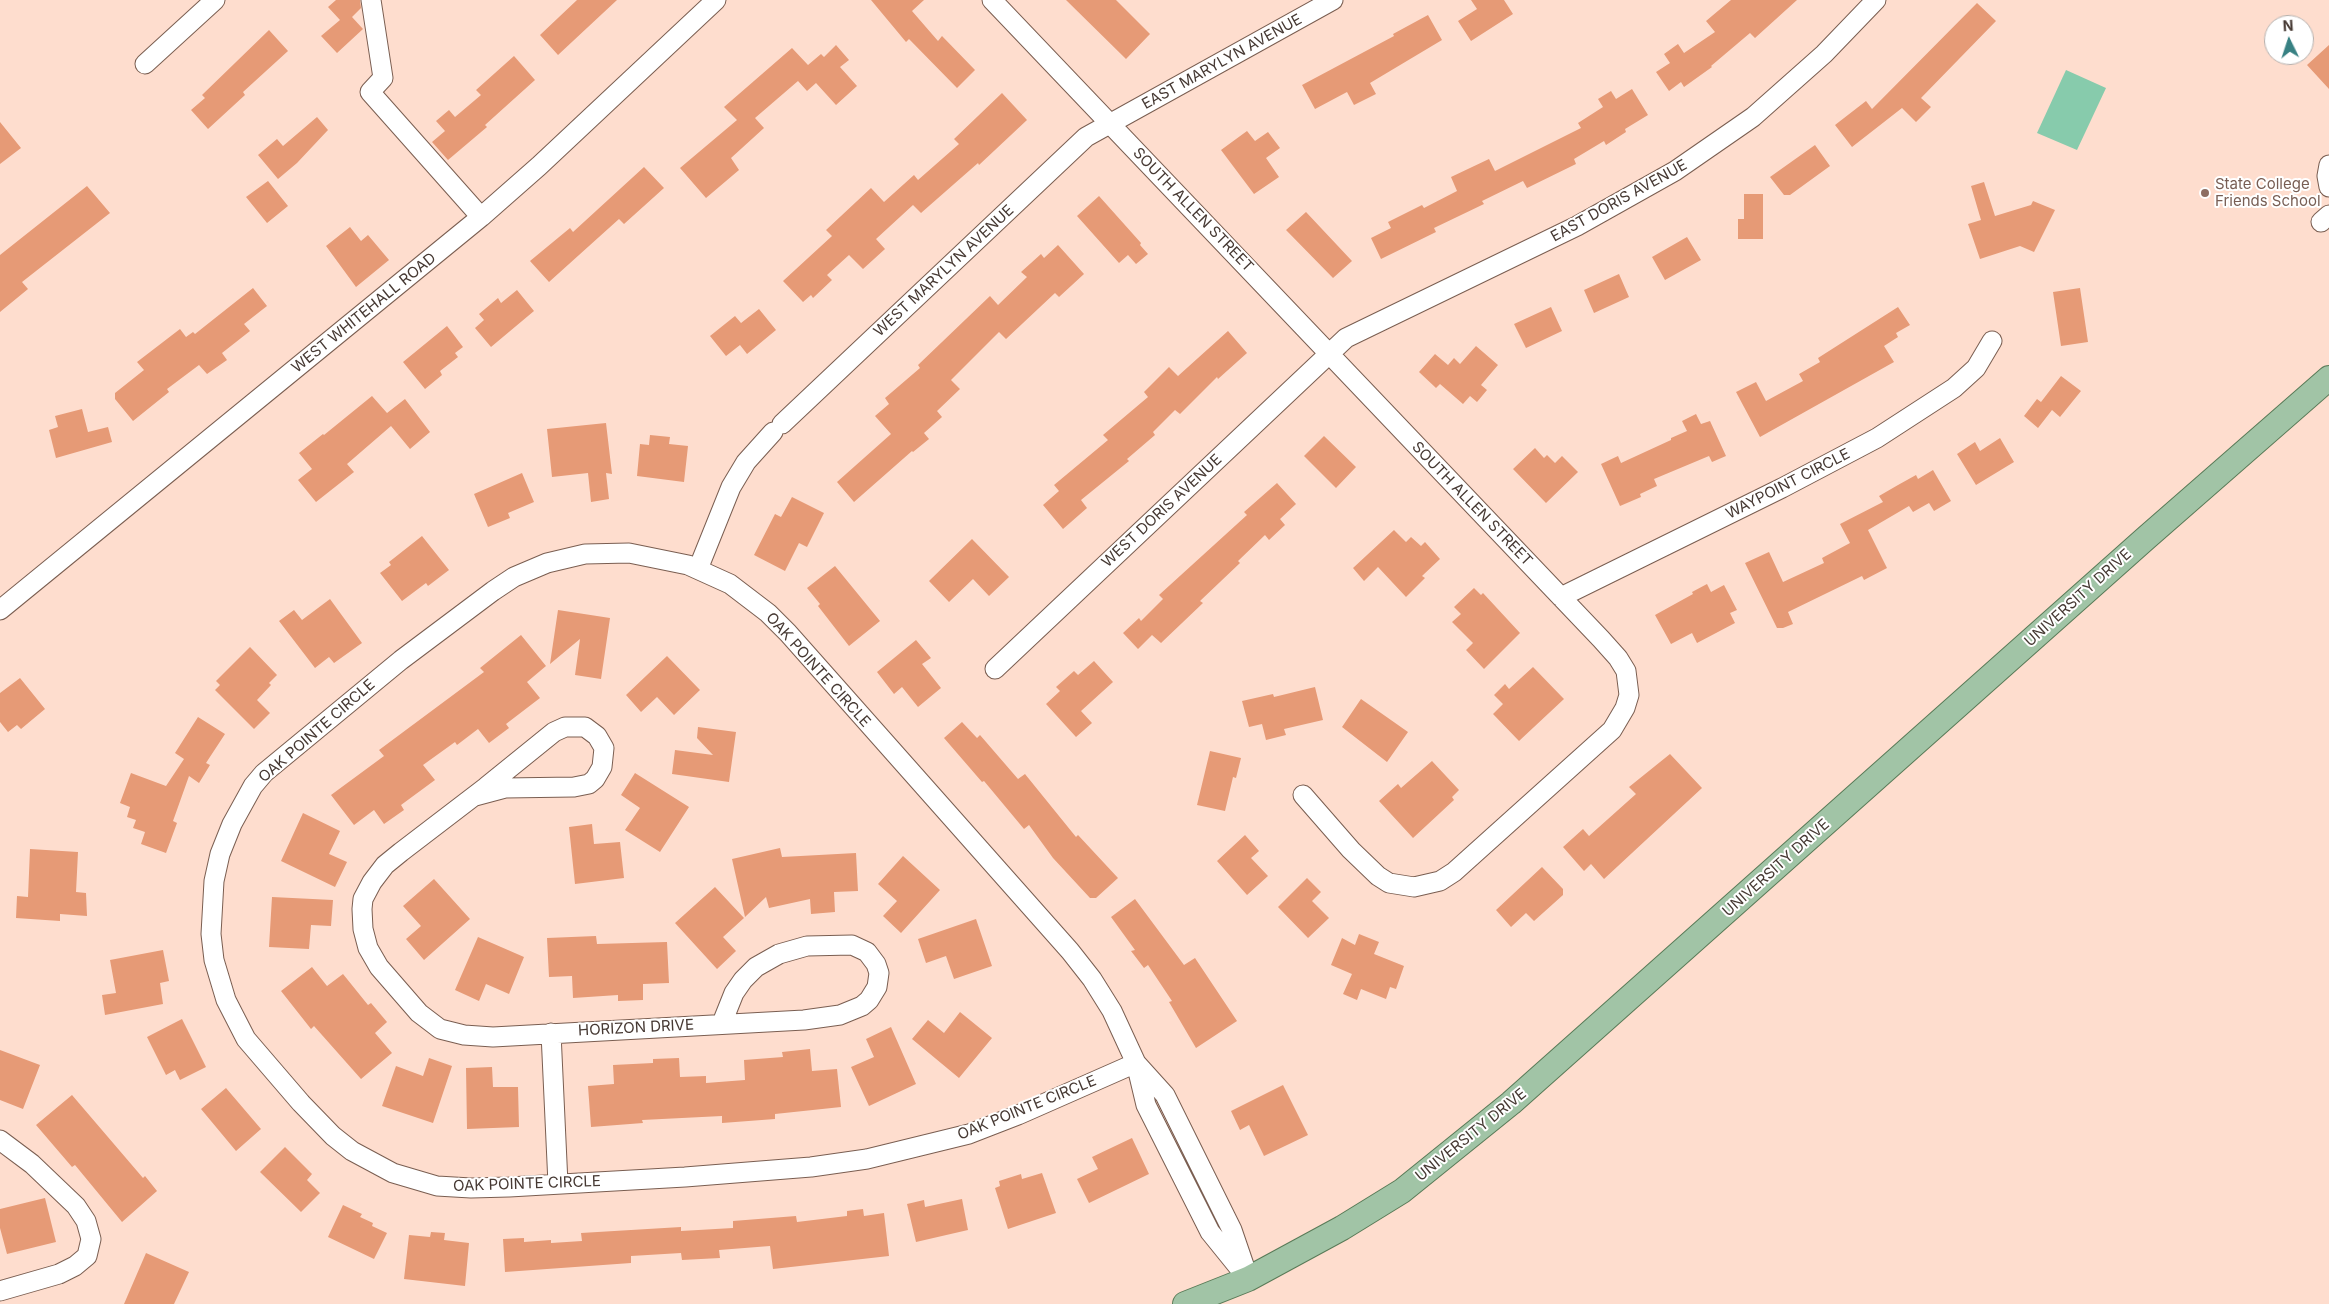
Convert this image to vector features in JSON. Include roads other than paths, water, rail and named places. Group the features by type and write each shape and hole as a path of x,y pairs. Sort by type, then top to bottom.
{"main road":[{"name":"UNIVERSITY DRIVE","path":"1185,1304 1248,1279 1342,1228 1402,1191 1512,1103 2146,538 2329,378"}],"street":[{"path":"145,64 215,0"},
{"path":"371,0 383,78 370,92 481,217"},
{"name":"WEST WHITEHALL ROAD","path":"0,610 481,217 540,166 716,0"},
{"name":"SOUTH ALLEN STREET","path":"992,0 1561,597 1618,658 1626,671 1629,695 1618,723 1604,738 1454,872 1440,881 1427,886 1414,887 1389,883 1378,876 1303,795"},
{"name":"EAST MARYLYN AVENUE","path":"1110,125 1334,0"},
{"name":"EAST DORIS AVENUE","path":"1328,353 1346,338 1577,226 1675,171 1753,117 1824,54 1876,0"},
{"name":"WEST MARYLYN AVENUE","path":"698,569 731,487 746,462 778,428 1086,137 1110,125"},
{"path":"2329,165 2329,187"},
{"name":"WAYPOINT CIRCLE","path":"1561,597 1782,488 1877,438 1954,388 1976,368 1992,341"},
{"name":"WEST DORIS AVENUE","path":"995,669 1328,353"},
{"name":"OAK POINTE CIRCLE","path":"1136,1063 1018,1116 969,1134 868,1159 811,1167 724,1174 471,1188 437,1186 392,1173 352,1151 333,1136 280,1080 246,1039 226,1000 214,960 211,934 214,881 218,863 232,824 253,786 264,773 401,660 514,578 547,563 608,552 648,555 698,569 730,584 748,597 788,633 1070,951 1092,979 1112,1011 1136,1063 1146,1105 1210,1232 1248,1279"},
{"name":"HORIZON DRIVE","path":"475,796 505,788 574,787 588,784 595,779 602,767 604,748 591,730 585,727 565,727 541,742 475,796 385,865 372,882 363,899 362,909 363,929 368,948 379,968 419,1014 440,1029 474,1036 550,1034 722,1023 804,1020 854,1010 870,1000 877,987 879,973 876,964 867,952 852,945 807,946 779,954 761,963 743,980 734,993 722,1023"},
{"path":"550,1034 558,1184"},
{"path":"0,1140 32,1164 76,1206 86,1221 91,1239 87,1256 75,1266 59,1274 0,1290"}],"place":[{"name":"State College Friends School","path":"2205,193"}]}
